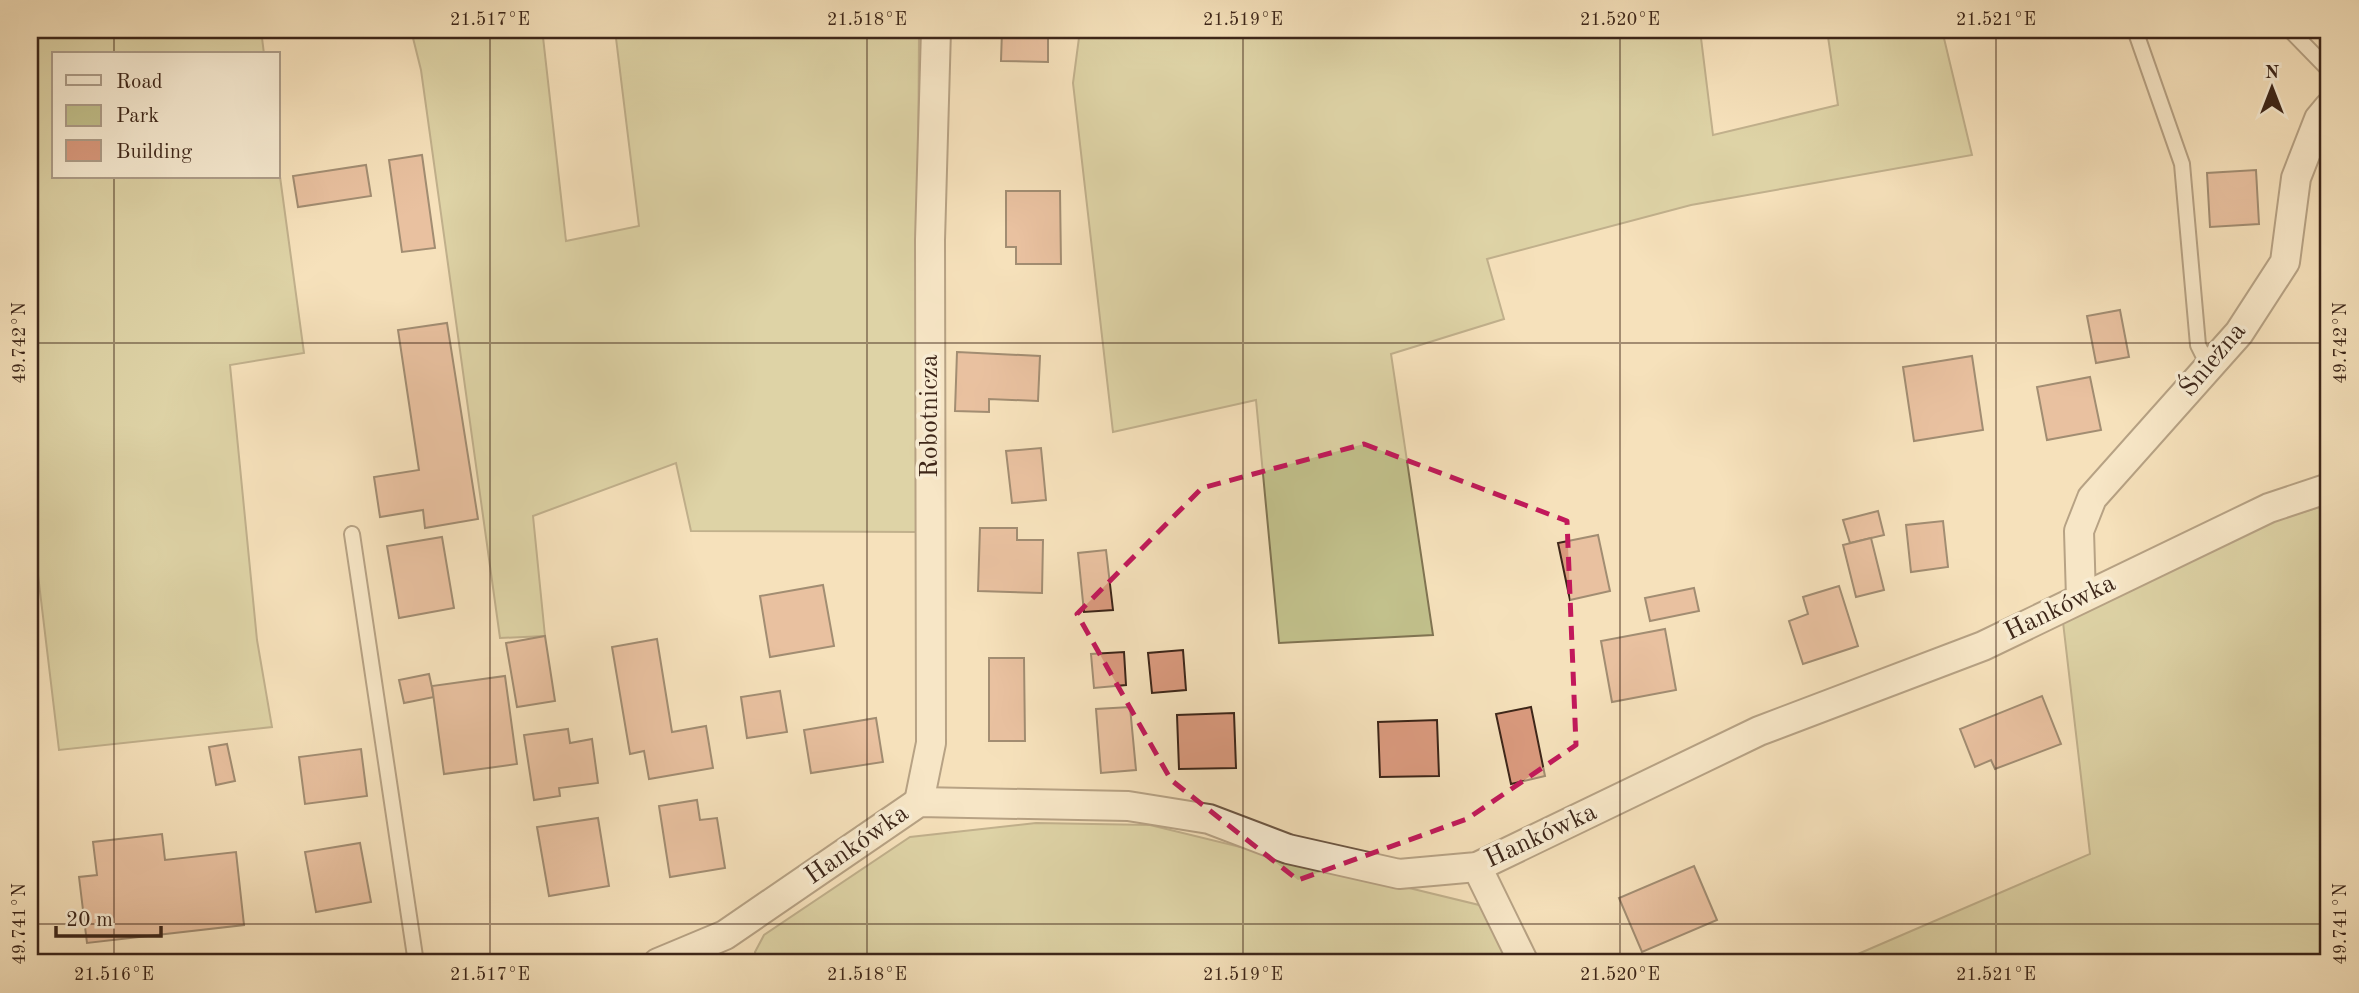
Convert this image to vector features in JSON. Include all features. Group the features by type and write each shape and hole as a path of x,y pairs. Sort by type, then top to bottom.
{"street":[{"name":"Robotnicza","path":"919,802 931,743 930,240 936,30"},
{"name":"Śnieżna","path":"2081,598 2079,530 2092,498 2239,333 2285,262 2296,178 2319,119 2329,107"},
{"name":"Hankówka","path":"658,963 725,935 919,802 1128,806 1209,819 1288,849 1399,874 1478,867 1759,731 1983,646 2269,508 2329,488"},
{"path":"1478,867 1524,963"}],"lane":[{"path":"2135,30 2182,164 2198,345 2209,367"},
{"path":"2290,30 2329,70"},
{"path":"352,534 416,963"}],"highlighted area":[{"path":"1364,444 1567,521 1576,745 1467,819 1298,880 1171,780 1077,614 1202,488"}],"green space":[{"path":"30,30 261,30 264,52 52,52 52,178 280,177 304,353 230,365 257,640 272,727 59,750 30,508"},
{"path":"411,30 584,30 543,37 566,241 639,226 615,30 919,30 916,532 691,531 676,463 533,516 545,636 500,638 421,70"},
{"path":"1080,30 1700,30 1713,135 1838,105 1827,30 1942,30 1972,155 1691,205 1487,259 1504,319 1391,354 1433,635 1279,643 1256,400 1113,432 1073,83"},
{"path":"2329,504 2329,963 1844,963 1844,960 2090,854 2063,622 2265,524"},
{"path":"1036,823 1150,825 1479,905 1495,926 1512,963 756,963 755,952 764,935 910,837"}],"building":[{"path":"1002,30 1048,30 1048,62 1001,61"},
{"path":"422,155 435,248 402,252 389,160"},
{"path":"366,165 371,196 298,207 293,176"},
{"path":"2256,170 2259,224 2210,227 2207,173"},
{"path":"1006,191 1060,191 1061,264 1016,264 1016,247 1006,247"},
{"path":"2120,310 2129,357 2096,363 2087,316"},
{"path":"447,323 478,519 425,528 423,510 380,517 374,477 419,470 398,330"},
{"path":"957,352 1040,356 1038,401 989,399 989,412 955,411"},
{"path":"1972,356 1983,430 1914,441 1903,367"},
{"path":"2090,377 2101,430 2047,440 2037,387"},
{"path":"1041,448 1046,500 1012,503 1006,451"},
{"path":"1878,511 1884,535 1850,543 1843,520"},
{"path":"1943,521 1948,567 1911,572 1906,525"},
{"path":"980,528 1017,528 1017,540 1043,540 1042,593 978,591"},
{"path":"1598,535 1610,591 1570,600 1558,543"},
{"path":"442,537 454,608 399,618 387,546"},
{"path":"1871,538 1884,590 1856,597 1843,545"},
{"path":"1106,550 1113,610 1084,612 1078,553"},
{"path":"823,585 834,646 770,657 760,596"},
{"path":"1839,586 1858,646 1803,664 1789,621 1808,614 1803,597"},
{"path":"1694,588 1699,611 1650,621 1645,598"},
{"path":"1665,629 1676,690 1612,702 1601,641"},
{"path":"545,636 555,701 517,707 506,643"},
{"path":"657,639 672,732 706,726 713,768 649,779 644,751 630,754 612,647"},
{"path":"1183,650 1186,690 1152,693 1148,653"},
{"path":"1124,652 1126,685 1094,688 1091,654"},
{"path":"989,658 1024,658 1025,741 989,741"},
{"path":"429,674 434,697 404,703 399,680"},
{"path":"505,676 517,764 444,774 432,686"},
{"path":"780,691 787,732 747,738 741,697"},
{"path":"2042,696 2061,744 1995,769 1991,760 1975,767 1960,729"},
{"path":"1130,707 1136,770 1101,773 1096,709"},
{"path":"1531,707 1545,776 1511,784 1496,714"},
{"path":"1234,713 1236,768 1179,769 1177,715"},
{"path":"876,718 883,762 811,773 804,730"},
{"path":"1437,720 1439,776 1380,777 1378,722"},
{"path":"568,729 570,743 592,739 598,783 559,788 560,796 534,800 524,735"},
{"path":"227,744 235,781 216,785 209,747"},
{"path":"361,749 367,796 305,804 299,757"},
{"path":"697,800 700,820 717,818 725,868 670,877 659,806"},
{"path":"598,818 609,886 549,896 537,827"},
{"path":"162,834 165,860 236,852 244,925 87,943 79,877 97,875 93,842"},
{"path":"360,843 371,902 316,912 305,852"},
{"path":"1694,866 1717,920 1642,952 1619,898"}]}
